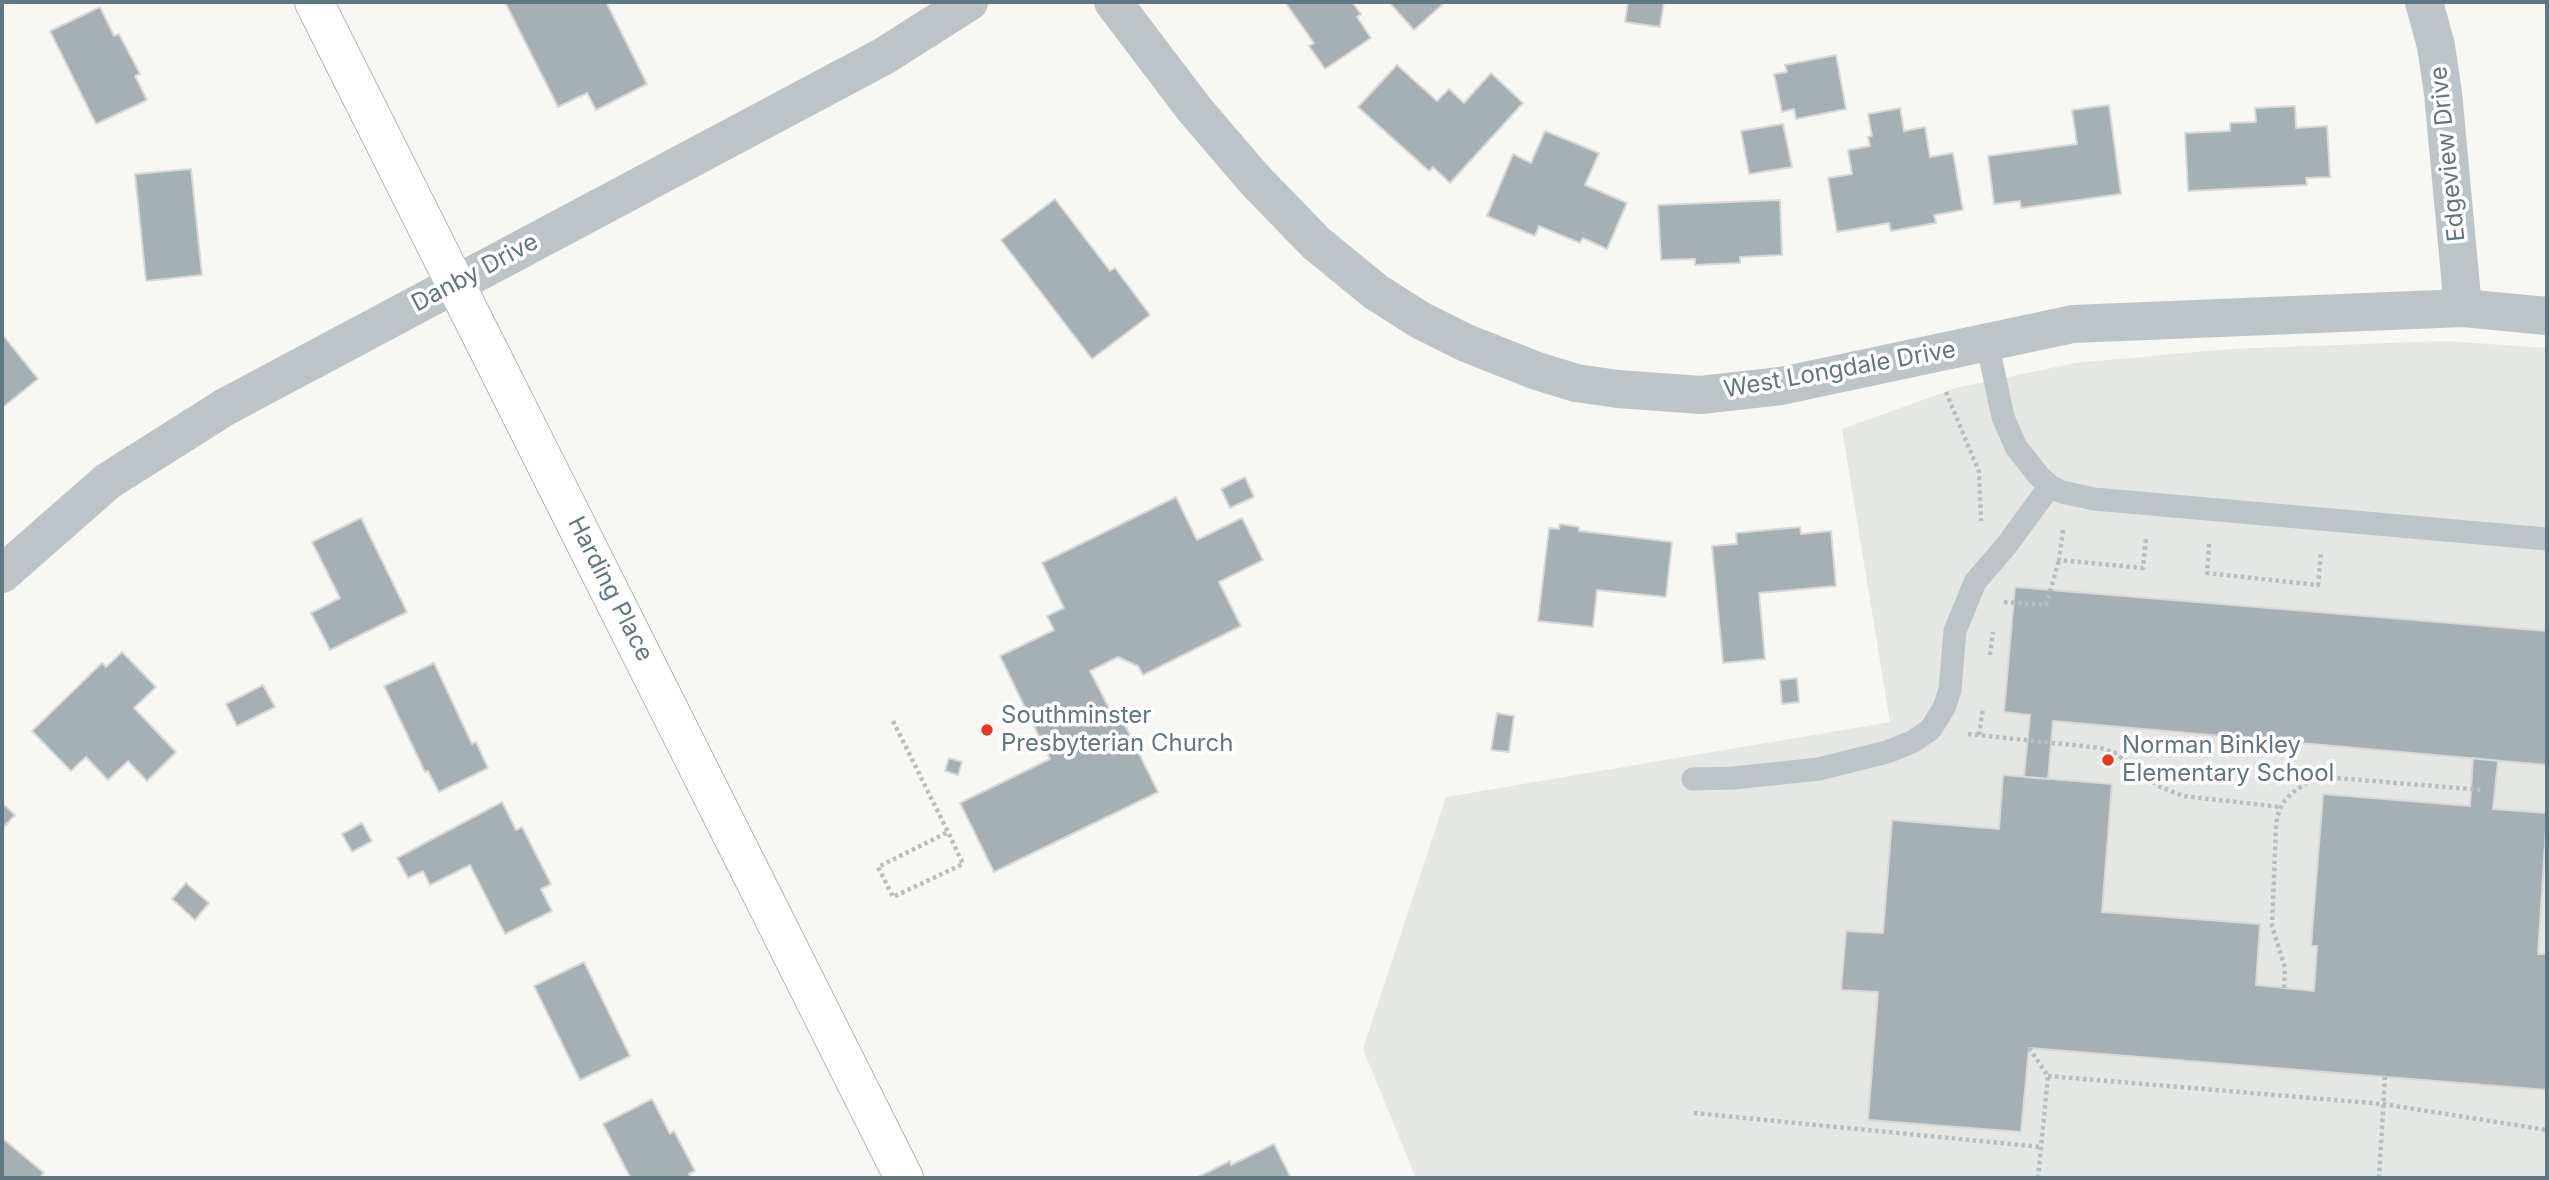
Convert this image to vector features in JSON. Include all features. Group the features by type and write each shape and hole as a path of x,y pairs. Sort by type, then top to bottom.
{"main road":[{"name":"Harding Place","path":"314,2 904,1178"}],"street":[{"name":"Danby Drive","path":"2,574 108,481 225,407 455,282 884,56 969,2"},
{"name":"West Longdale Drive","path":"1113,2 1212,131 1316,243 1376,292 1420,320 1504,359 1576,383 1701,395 1781,386 2073,324 2463,308 2547,316"},
{"name":"Edgeview Drive","path":"2424,2 2443,93 2463,308"}],"lane":[{"path":"1987,342 1994,382 2008,432 2025,460 2050,486 2074,496 2547,539"},
{"path":"1693,779 1734,778 1819,769 1887,752 1912,742 1930,730 1947,699 1955,631 1975,582 2006,546 2050,486"}],"path":[{"path":"1945,388 1979,472 1981,524"},
{"path":"1998,602 2046,605 2059,560 2063,530"},
{"path":"2059,560 2143,568 2147,532"},
{"path":"2210,538 2207,573 2318,584 2322,547"},
{"path":"1988,668 1994,629"},
{"path":"1979,735 1984,695"},
{"path":"893,721 948,832 963,864 893,897 878,867 948,832"},
{"path":"1930,730 2101,748 2115,753 2158,786 2183,796 2281,807"},
{"path":"2284,988 2285,968 2272,926 2276,827 2281,807 2301,785 2324,777 2482,790"},
{"path":"2029,1048 2048,1076 2038,1178"},
{"path":"2048,1076 2384,1104 2547,1129"},
{"path":"2379,1178 2385,1077"},
{"path":"1694,1113 2041,1147"}],"shaded area":[{"name":"Norman Binkley Elementary School","path":"2444,341 2547,348 2547,1178 1416,1178 1363,1049 1446,797 1890,722 1842,429 1956,388 2075,363 2229,349"}],"building":[{"path":"606,2 647,84 596,110 587,93 558,107 506,4"},
{"path":"1285,2 1352,2 1361,14 1357,17 1371,38 1325,69 1309,46 1314,43"},
{"path":"1389,2 1443,2 1444,3 1414,30"},
{"path":"1628,2 1664,2 1660,27 1625,22"},
{"path":"100,7 114,36 119,34 140,74 135,76 147,100 96,124 50,31"},
{"path":"1836,55 1846,109 1796,119 1794,109 1782,112 1774,74 1787,72 1785,65"},
{"path":"1397,65 1437,101 1449,89 1464,103 1491,73 1523,103 1450,183 1433,167 1429,171 1358,107"},
{"path":"2109,105 2121,194 2021,208 2020,201 1994,204 1988,156 2077,144 2072,110"},
{"path":"2295,106 2296,128 2327,126 2330,177 2306,178 2307,185 2188,191 2185,133 2230,131 2230,123 2256,122 2255,108"},
{"path":"1900,108 1904,131 1925,127 1930,157 1953,153 1963,210 1934,215 1936,223 1891,231 1889,223 1837,232 1828,178 1852,174 1848,150 1870,146 1868,137 1872,136 1868,114"},
{"path":"1783,124 1792,167 1749,174 1741,131"},
{"path":"1545,131 1599,153 1585,185 1627,203 1607,249 1583,238 1580,243 1539,226 1535,236 1487,216 1513,154 1531,163"},
{"path":"191,169 202,275 146,281 135,174"},
{"path":"1055,199 1110,271 1115,268 1150,315 1092,359 1001,240"},
{"path":"1780,200 1782,255 1740,257 1740,263 1695,265 1695,259 1661,260 1658,205"},
{"path":"2,334 38,379 2,408"},
{"path":"1245,477 1254,497 1230,508 1221,489"},
{"path":"1176,497 1197,540 1242,518 1263,560 1219,582 1241,626 1143,675 1138,666 1118,657 1090,671 1117,724 1123,721 1158,792 994,872 960,803 1050,759 1000,656 1054,630 1047,616 1064,608 1042,563"},
{"path":"361,518 407,612 330,650 311,613 340,598 312,542"},
{"path":"1560,524 1579,527 1579,531 1672,542 1666,597 1597,590 1593,627 1538,621 1549,528 1559,529"},
{"path":"1800,527 1801,534 1831,531 1836,586 1759,593 1765,659 1723,663 1712,546 1737,544 1736,533"},
{"path":"2015,587 2547,631 2547,765 2053,721 2048,779 2024,777 2030,715 2004,712"},
{"path":"122,652 156,687 134,708 176,752 147,781 128,761 108,780 86,757 71,771 32,731 102,663 106,667"},
{"path":"434,663 472,744 476,742 488,768 439,792 428,771 425,772 384,686"},
{"path":"1797,678 1799,702 1782,704 1780,680"},
{"path":"263,685 275,707 237,726 226,704"},
{"path":"1497,713 1514,716 1509,752 1491,750"},
{"path":"949,758 962,762 958,775 945,771"},
{"path":"2473,758 2498,761 2493,809 2547,813 2538,954 2547,954 2547,1090 2029,1048 2021,1132 1868,1120 1878,992 1841,990 1846,931 1883,933 1892,820 1999,829 2003,775 2112,784 2102,912 2260,924 2256,985 2314,991 2317,946 2311,946 2323,794 2470,806"},
{"path":"502,802 516,830 522,827 551,884 541,889 552,911 505,934 470,865 430,885 423,871 408,878 397,858"},
{"path":"2,803 15,815 2,829"},
{"path":"362,823 372,841 352,852 342,834"},
{"path":"186,883 209,903 195,920 172,899"},
{"path":"584,962 630,1056 580,1080 534,986"},
{"path":"652,1099 670,1134 674,1131 695,1171 689,1174 691,1178 627,1178 630,1177 603,1124"},
{"path":"2,1138 44,1173 39,1178 2,1178"},
{"path":"1274,1144 1291,1178 1196,1178 1230,1161 1231,1165"}],"place":[{"name":"Southminster Presbyterian Church","path":"987,730"},
{"name":"Norman Binkley Elementary School","path":"2108,760"}]}
